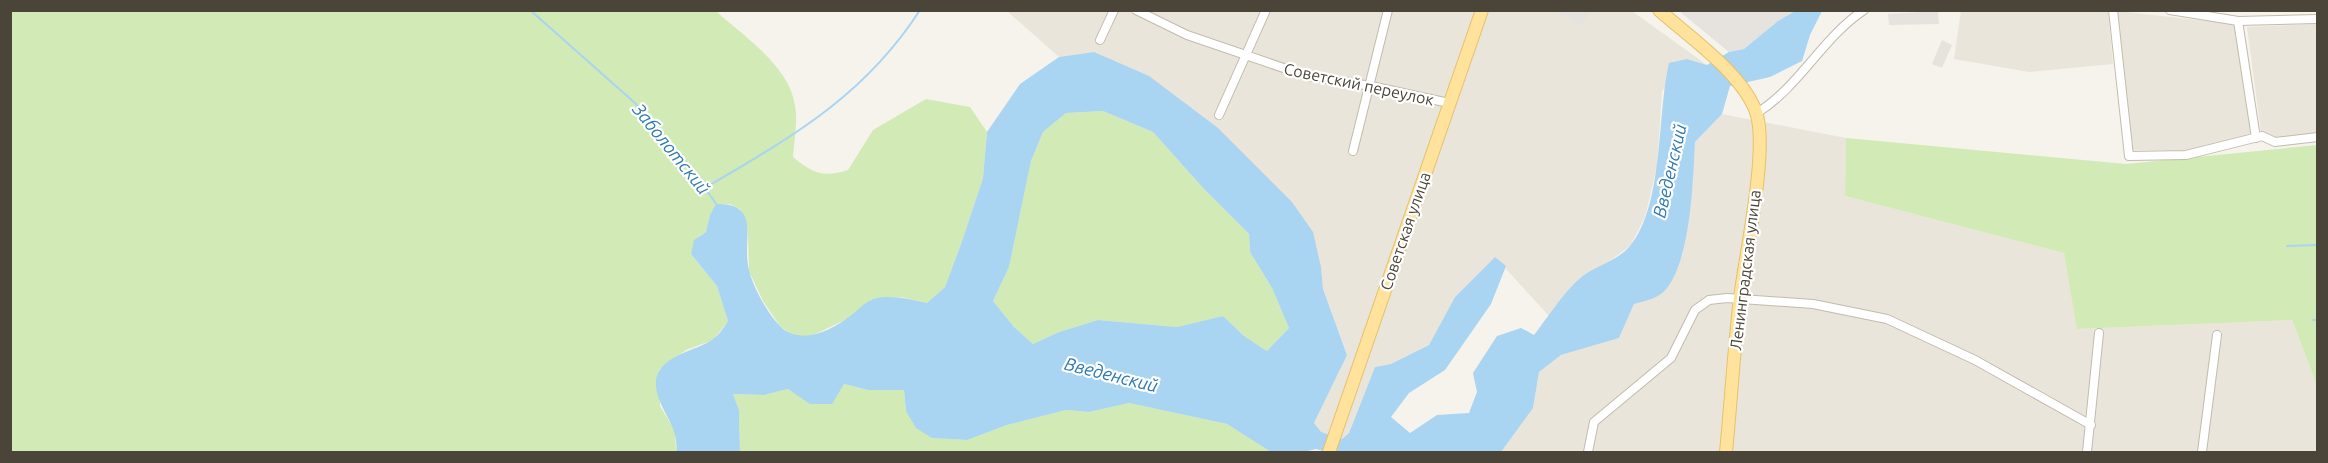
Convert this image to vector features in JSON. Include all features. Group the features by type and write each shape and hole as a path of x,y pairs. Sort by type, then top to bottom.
{"main road":[{"name":"Советская улица","path":"1329,453 1482,10"},
{"name":"Ленинградская улица","path":"1659,10 1713,57 1743,90 1756,113 1760,152 1740,298 1726,453"}],"street":[{"path":"1100,40 1114,10"},
{"name":"Советский переулок","path":"1136,10 1187,35 1307,76 1371,86 1449,103"},
{"path":"1219,115 1266,10"},
{"path":"1353,151 1371,86 1388,10"},
{"path":"1756,113 1780,98 1845,24 1864,10"},
{"path":"2113,10 2129,156 2186,155 2262,136 2275,142 2318,137"},
{"path":"2170,10 2238,21 2318,19"},
{"path":"2238,21 2256,138"},
{"path":"1588,453 1594,422 1671,358 1695,310 1708,300 1740,298 1813,304 1887,319 1975,360 2091,425"},
{"path":"2086,453 2091,425 2099,333"},
{"path":"2202,453 2217,335"}],"shaded area":[{"path":"1589,10 1581,26 1556,11"},
{"path":"1007,11 1632,11 1707,65 1687,59 1662,91 1657,166 1645,217 1630,246 1578,280 1549,316 1495,257 1455,297 1429,345 1391,364 1375,367 1349,433 1342,439 1320,432 1314,423 1347,354 1323,289 1321,267 1094,52 1059,57"},
{"path":"1679,11 1795,11 1778,21 1744,49 1729,52"},
{"path":"1938,11 1939,24 1889,25 1888,14"},
{"path":"1961,11 2108,11 2113,64 2029,72 1954,59"},
{"path":"2117,11 2234,24 2252,137 2191,150 2133,150"},
{"path":"2317,24 2317,133 2276,139 2261,132 2247,27"},
{"path":"1942,40 1952,45 1942,68 1932,64"},
{"path":"1722,114 1846,138 1845,196 2064,253 2078,329 2292,320 2317,385 2317,452 1501,452 1533,408 1539,372 1561,355 1619,338 1634,304 1651,299 1682,256 1692,188 1695,142"}],"green space":[{"path":"10,11 716,11 752,41 784,78 791,91 796,112 793,157 806,167 825,174 848,170 873,130 926,99 970,107 987,132 983,178 945,287 927,303 901,297 872,299 847,319 809,337 794,336 780,326 763,301 749,271 748,233 741,210 730,204 716,205 710,215 706,232 699,236 691,254 717,286 728,321 713,340 686,350 659,370 660,406 675,431 676,452 11,452"},
{"path":"1103,111 1153,132 1204,189 1249,234 1250,252 1272,288 1289,328 1267,351 1244,336 1223,316 1177,327 1098,320 1059,332 1033,344 1014,327 993,301 1009,267 1031,161 1043,132 1066,113"},
{"path":"1846,138 2126,164 2317,145 2317,385 2292,320 2077,329 2064,253 1845,196"},
{"path":"844,384 868,390 904,390 906,411 932,438 967,440 1007,425 1066,410 1089,412 1129,403 1227,424 1271,452 740,452 739,410 733,394 764,395 788,389 810,403"}],"water":[{"name":"Введенский","path":"1795,11 1822,11 1810,35 1802,61 1770,77 1730,86 1722,114 1695,142 1692,197 1686,238 1675,274 1667,288 1656,297 1634,304 1619,338 1561,355 1539,372 1533,408 1501,452 1327,452 1316,449 1303,452 1271,452 1227,424 1129,403 1089,412 1066,410 1007,425 967,440 932,438 916,428 906,411 904,390 868,390 844,384 832,404 810,404 788,389 764,395 733,394 739,410 740,452 676,452 675,435 658,396 657,376 668,361 715,337 728,321 717,286 691,254 694,240 706,232 710,215 716,204 731,205 740,210 745,217 747,259 751,277 770,314 788,332 806,336 825,331 842,322 873,299 900,298 927,303 945,287 961,244 983,178 987,132 1020,84 1059,57 1094,52 1149,76 1218,128 1292,202 1313,232 1321,267 1323,289 1347,355 1314,423 1321,432 1342,439 1349,433 1375,367 1391,364 1429,345 1455,297 1495,257 1506,266 1491,304 1445,370 1409,393 1391,417 1410,433 1437,415 1469,413 1477,392 1473,373 1497,336 1521,328 1534,335 1577,281 1625,251 1641,228 1654,184 1669,63 1687,59 1707,65 1729,52 1744,49 1778,21","holes":["1103,111 1153,132 1204,189 1249,234 1250,252 1272,288 1289,328 1267,351 1244,336 1223,316 1177,327 1098,320 1059,332 1033,344 1014,327 993,301 1009,267 1031,161 1043,132 1066,113"]}],"waterway":[{"name":"Заболотский","path":"530,10 635,103 683,158 717,205"},
{"path":"705,188 796,132 850,91 898,41 920,10"},
{"path":"2287,246 2318,245"},
{"path":"2313,320 2318,320"}]}
